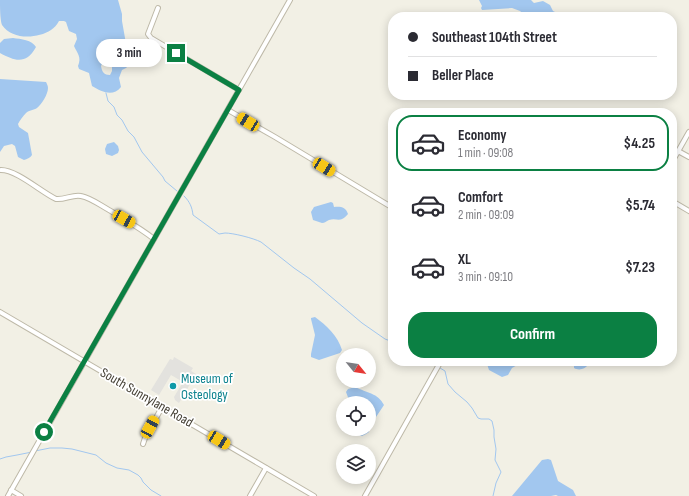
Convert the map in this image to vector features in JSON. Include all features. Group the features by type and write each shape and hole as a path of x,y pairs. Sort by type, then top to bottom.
{"street":[{"path":"8,496 290,0"},
{"path":"158,8 148,34 151,38 239,90"},
{"path":"228,110 388,205"},
{"path":"689,132 678,151 689,157"},
{"path":"1,170 14,174 56,199 80,196 92,200 142,229 154,239"},
{"path":"677,204 689,211"},
{"name":"South Sunnylane Road","path":"0,312 314,496"},
{"path":"365,496 438,366"},
{"path":"143,444 144,438 162,406"},
{"path":"250,496 266,468"},
{"path":"11,490 21,496"}],"shaded area":[{"path":"174,357 193,368 191,371 196,374 179,403 174,397 183,382 171,375 159,395 151,390 170,359 173,360"}],"water":[{"path":"0,0 118,0 122,14 126,43 124,49 129,65 122,70 119,78 121,87 111,93 103,92 92,86 89,73 79,69 78,66 78,53 74,46 77,39 76,34 69,31 66,22 64,21 59,21 51,30 39,35 18,36 6,30 2,25 0,16","holes":["103,62 112,65 110,75 105,74 102,70 101,66"]},
{"path":"479,0 531,0 534,3 543,1 550,5 555,12 521,12 512,8 482,10"},
{"path":"13,38 29,41 36,47 28,57 20,60 0,53 0,43 4,39"},
{"path":"0,79 46,82 48,86 47,93 41,104 37,108 26,113 18,124 19,127 28,133 32,155 24,160 18,157 15,146 12,144 4,146 0,152"},
{"path":"114,142 118,146 118,153 112,156 106,154 105,149 107,144"},
{"path":"331,202 333,203 334,207 344,208 348,214 341,220 332,219 322,223 313,220 311,212 314,207"},
{"path":"315,317 327,327 338,340 341,348 336,348 336,354 319,360 311,357 315,335 311,318"},
{"path":"488,366 516,366 512,368 508,375 502,377 489,370"},
{"path":"574,366 587,366 582,369 574,368"},
{"path":"357,388 375,396 348,396 346,392 348,389"},
{"path":"376,396 382,401 384,405 376,417"},
{"path":"542,460 551,460 558,481 573,490 576,496 512,496"}],"waterway":[{"path":"106,93 108,101 114,107 117,115 134,137 142,152 165,181 177,191"},
{"path":"184,196 188,200 193,215 219,234 233,234 248,237 261,242 310,279 362,323 388,340"},
{"path":"440,368 445,371 448,384 467,402 478,418 489,419 492,421 496,449 495,460 501,472 496,483 493,496"},
{"path":"35,451 50,448 62,448 96,455 106,463 117,468 129,470 138,475 151,490 161,496"},
{"path":"0,459 32,452"}],"place":[{"name":"Museum of Osteology","path":"173,386"}],"route":[{"path":"44,432 239,90 176,53"}]}
